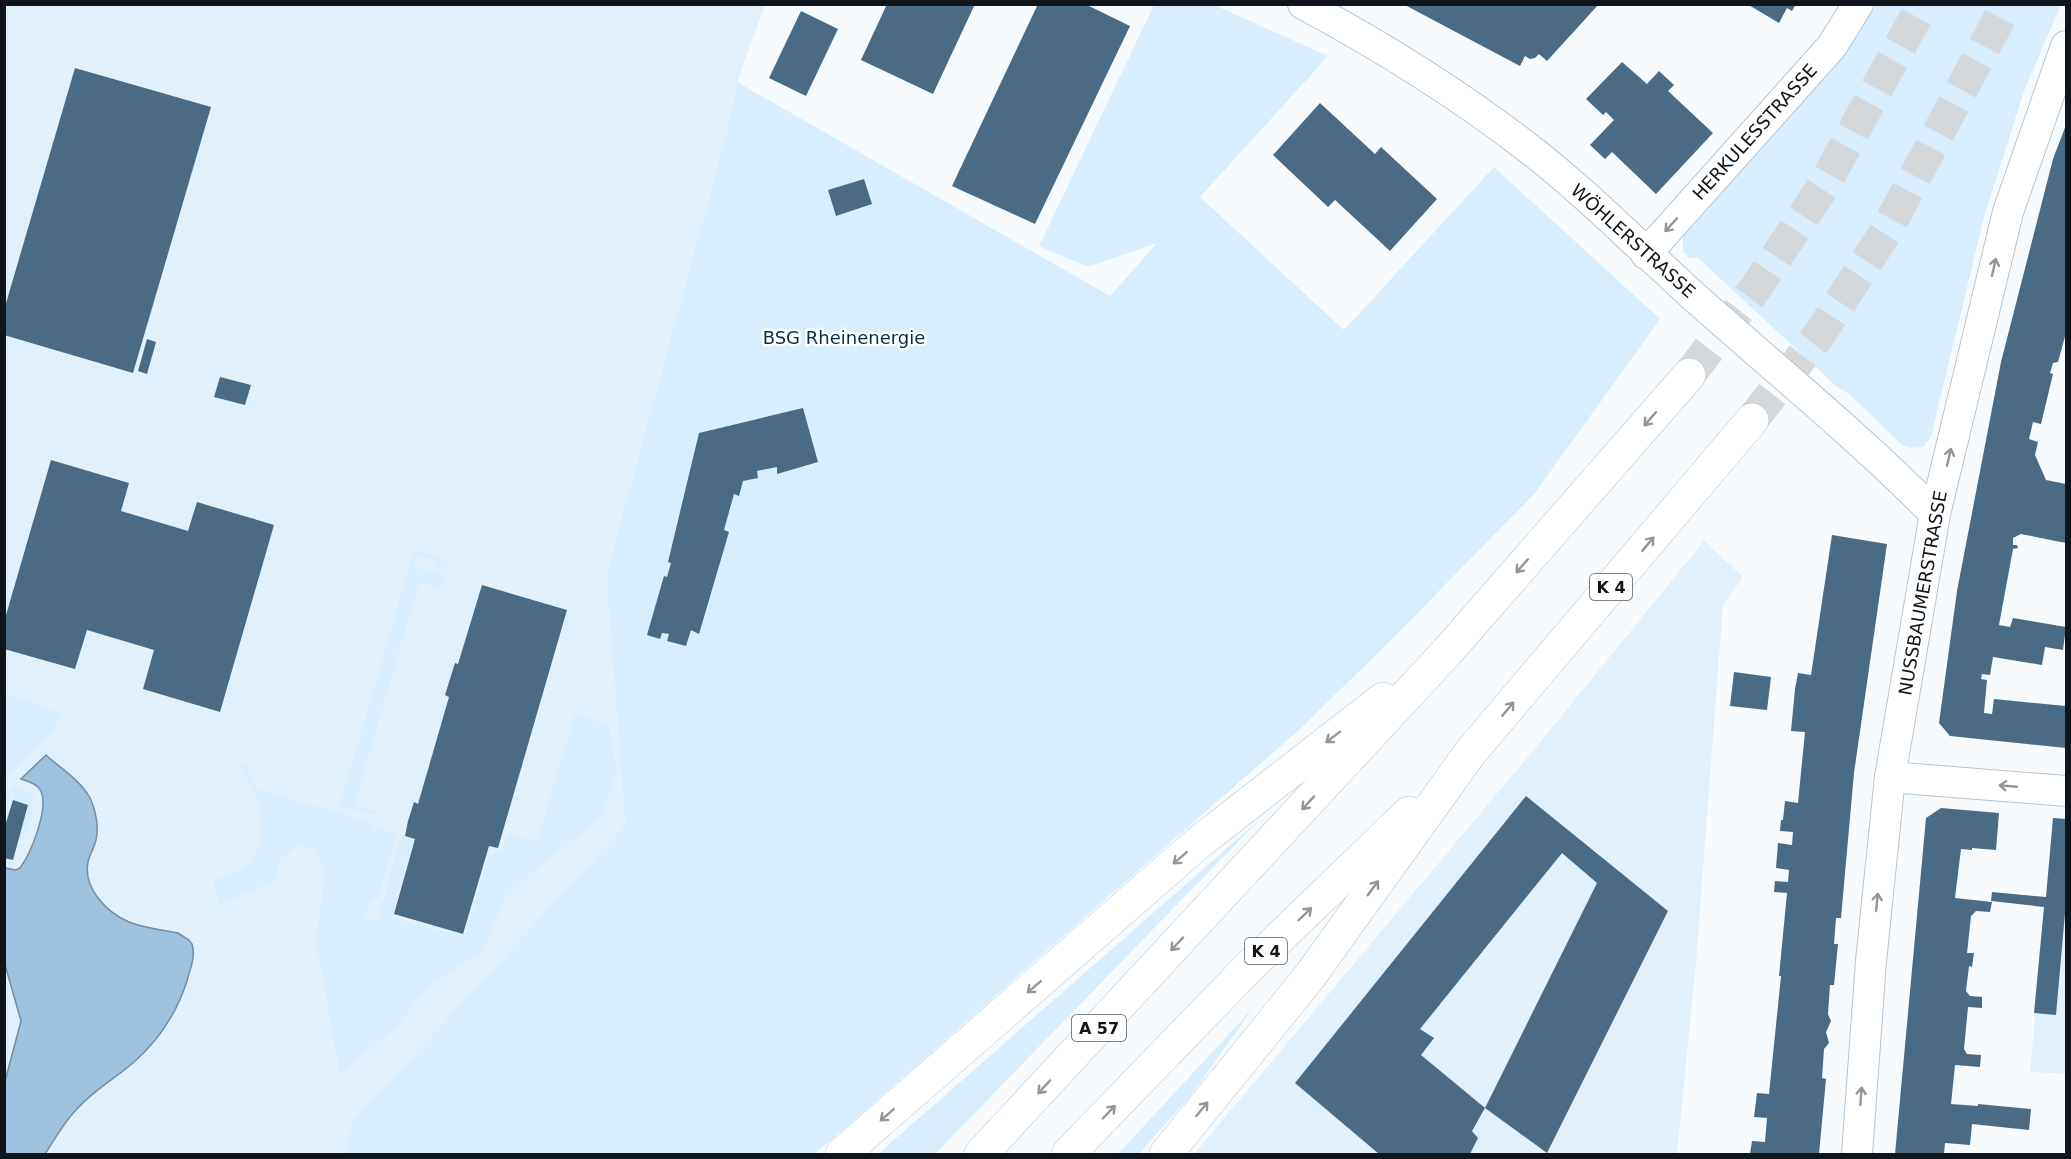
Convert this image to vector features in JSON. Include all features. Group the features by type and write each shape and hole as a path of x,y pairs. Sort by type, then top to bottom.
{"highway":[{"path":"842,1155 1198,843 1328,740 1447,652 1689,375"},
{"name":"K 4","path":"1068,1155 1247,969 1470,753 1752,420"},
{"name":"A 57","path":"981,1155 1447,652"},
{"path":"1166,1155 1310,975 1470,753"}],"street":[{"name":"WÖHLERSTRASSE","path":"1303,4 1365,38 1460,98 1532,151 1888,466 1935,514"},
{"name":"HERKULESSTRASSE","path":"1646,254 1832,46 1858,4"},
{"name":"NUSSBAUMERSTRASSE","path":"1857,1155 1871,961 1890,777 1935,514 2008,212 2067,46"},
{"path":"1890,777 2067,791"}],"shaded area":[{"path":"5,5 765,5 737,82 726,135 606,575 625,825 353,1121 345,1154 5,1154"},
{"path":"1704,541 1743,577 1723,605 1696,962 1677,1154 1194,1154 1537,746"},
{"path":"2053,818 2066,819 2066,1074 2030,1072"}],"green space":[{"name":"BSG Rheinenergie","path":"1154,5 1214,5 1328,56 1200,197 1344,330 1494,167 1660,319 1535,493 1392,639 1301,728 815,1154 345,1154 353,1121 625,825 606,575 726,135 737,82 1110,296 1157,243 1088,267 1039,246"},
{"path":"1876,5 2061,5 2024,91 1984,217 1931,437 1923,447 1910,448 1901,444 1698,258 1690,258 1683,252 1683,236 1818,84"},
{"path":"414,550 448,561 445,571 436,568 437,561 417,555 414,567 444,575 441,588 419,582 355,804 377,811 376,815 340,805"},
{"path":"5,693 63,715 52,731 5,777"},
{"path":"575,713 609,726 617,773 602,817 535,870 506,897 483,950 430,985 394,1029 340,1074 316,941 325,875 316,849 297,845 280,860 276,880 219,905 213,881 244,868 253,858 260,837 258,803 237,761 247,767 256,789 373,823 372,827 396,834 378,899 371,898 365,918 378,921 401,835 412,840 392,918 465,937 488,857 503,849 508,834 537,842"},
{"path":"14,785 34,795 32,812 23,841 18,840 29,805 13,800 14,795 10,794 9,799 5,798 4,791 8,791"},
{"path":"1258,821 935,1154 878,1154"},
{"path":"1253,1008 1192,1094 1139,1154 1118,1154"}],"water":[{"path":"46,755 82,787 93,804 97,835 87,872 98,898 112,912 129,922 178,933 192,944 193,958 183,992 172,1014 159,1035 143,1053 84,1102 68,1119 45,1154 5,1154 5,1081 21,1021 5,965 5,868 16,870 20,868 34,842 41,819 43,799 38,786 21,779"}],"building":[{"path":"887,4 975,4 933,94 861,60"},
{"path":"1038,4 1085,4 1130,26 1035,224 952,186"},
{"path":"1403,4 1599,4 1547,61 1539,54 1530,59 1525,56 1520,66"},
{"path":"1747,4 1796,4 1792,11 1787,8 1779,23"},
{"path":"801,11 838,29 806,96 769,78"},
{"path":"1622,62 1647,84 1659,71 1674,85 1668,91 1713,133 1656,194 1612,152 1605,159 1590,145 1614,120 1606,112 1603,115 1586,99"},
{"path":"75,68 211,107 133,373 4,335 4,310"},
{"path":"1320,103 1375,154 1381,147 1437,199 1390,251 1335,200 1328,207 1273,155"},
{"path":"2066,125 2066,333 2058,362 2053,363 2050,373 2053,374 2041,424 2033,422 2029,439 2038,442 2035,455 2046,480 2066,484 2066,543 2021,534 2013,538 2013,545 2017,545 2018,548 2013,549 1999,625 2010,627 2013,618 2066,627 2063,650 2045,647 2042,665 1993,657 1990,675 1982,674 1981,679 1987,680 1984,713 1992,714 1994,699 2066,706 2066,748 1950,736 1939,723 1957,591 2001,362 2053,159"},
{"path":"864,179 872,204 836,216 828,190"},
{"path":"147,339 156,342 147,374 138,371"},
{"path":"220,377 251,385 245,405 214,397"},
{"path":"803,408 818,462 777,474 777,467 757,471 758,478 743,481 739,496 734,494 724,530 729,532 699,634 691,630 686,646 667,641 669,634 662,633 660,639 647,635 664,576 667,577 671,563 668,562 699,433"},
{"path":"51,460 129,483 121,511 188,531 197,502 274,525 220,712 143,689 154,650 87,630 75,669 4,649 4,622"},
{"path":"1832,535 1887,544 1854,773 1841,918 1836,918 1834,944 1838,944 1834,985 1830,985 1828,1014 1831,1021 1826,1032 1829,1043 1824,1049 1822,1078 1826,1079 1819,1154 1750,1154 1752,1141 1765,1142 1767,1118 1754,1117 1757,1093 1769,1094 1781,976 1779,976 1787,893 1774,892 1775,881 1788,882 1789,870 1776,868 1778,843 1792,845 1793,832 1780,831 1781,820 1783,820 1785,801 1798,803 1805,732 1791,731 1795,689 1798,673 1811,675"},
{"path":"482,585 567,610 498,848 489,846 463,934 394,914 415,839 405,836 408,821 414,802 418,804 449,697 445,695 455,663 458,664"},
{"path":"1734,672 1771,677 1767,710 1730,706"},
{"path":"1526,796 1668,911 1547,1153 1485,1108 1472,1131 1478,1138 1470,1154 1379,1154 1295,1083","holes":["1562,853 1597,883 1485,1108 1421,1055 1434,1038 1420,1029"]},
{"path":"13,800 28,805 13,860 4,858 4,829"},
{"path":"1941,808 1999,813 1996,850 1961,849 1955,898 1992,902 1990,912 1976,911 1971,916 1967,953 1974,953 1972,967 1969,966 1966,991 1970,996 1982,997 1982,1008 1968,1007 1964,1049 1967,1054 1981,1055 1980,1067 1955,1065 1951,1104 2031,1109 2029,1130 1972,1124 1970,1145 1945,1143 1944,1154 1895,1154 1926,818"},
{"path":"2053,818 2066,819 2066,902 2056,1015 2034,1013 2044,907 1991,901 1992,892 2046,897"}],"tunnel":[{"path":"1689,375 1755,289 1824,185 1923,4"},
{"path":"1752,420 1819,335 1885,233 2007,4"}]}
